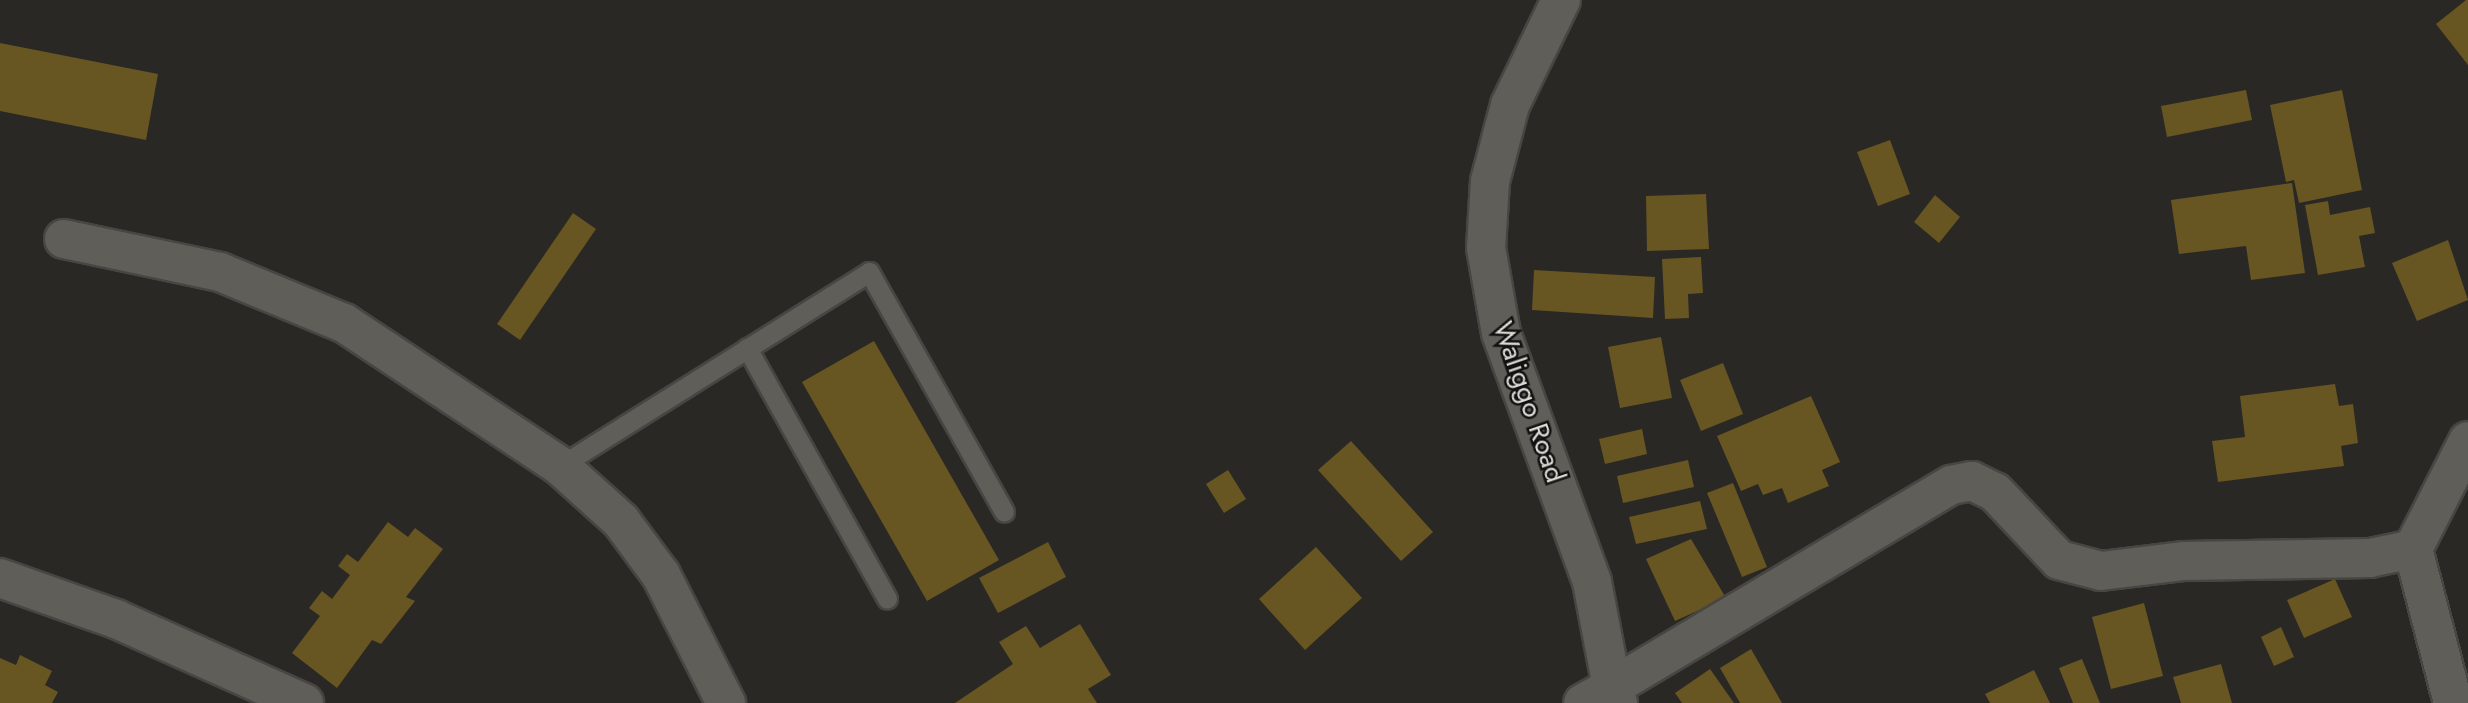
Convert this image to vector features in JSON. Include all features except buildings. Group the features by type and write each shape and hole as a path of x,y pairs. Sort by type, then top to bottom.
{"street":[{"name":"Waliggo Road","path":"1561,0 1510,105 1490,181 1486,248 1501,333 1592,582 1604,698"},
{"path":"64,239 220,272 344,323 560,466 621,521 661,575 726,703"},
{"path":"2453,703 2413,549 2468,441"},
{"path":"1604,698 1951,485 1972,481 1995,492 2059,560 2101,571 2184,561 2370,558 2413,549"},
{"path":"0,578 116,619 304,703"}],"lane":[{"path":"560,466 869,272 1004,512"},
{"path":"747,348 887,599"}]}
